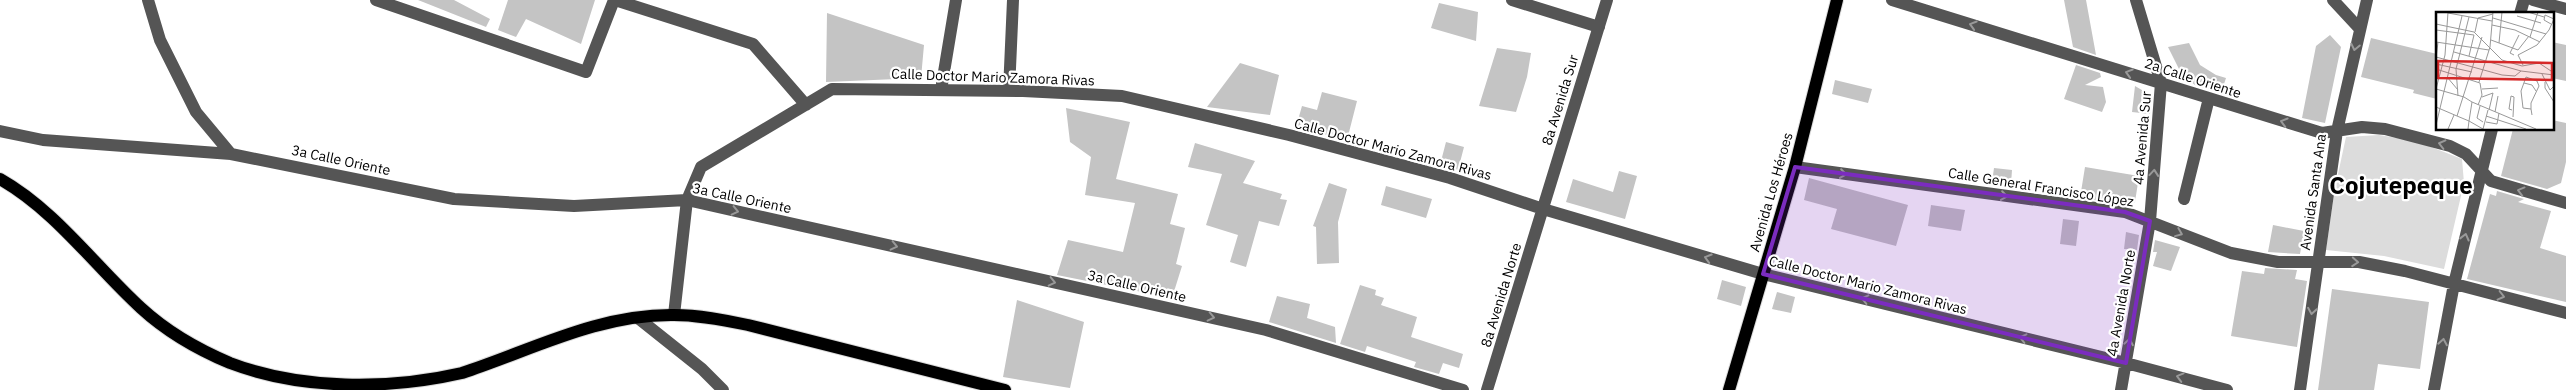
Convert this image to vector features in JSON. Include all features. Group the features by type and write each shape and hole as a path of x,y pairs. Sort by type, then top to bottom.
{"main road":[{"name":"Avenida Los Héroes","path":"1729,390 1795,167 1837,0"},
{"path":"0,179 31,201 142,309 163,326 191,344 229,363 282,382 342,388 409,386 462,373 574,331 638,318 674,315 712,318 748,325 1004,390"}],"street":[{"path":"148,0 160,40 196,112 230,154"},
{"path":"376,0 586,72 614,0 753,44 806,105"},
{"path":"941,90 956,0"},
{"path":"1009,91 1013,0"},
{"path":"1512,0 1599,27"},
{"name":"8a Avenida Sur","path":"1542,209 1607,0"},
{"name":"2a Calle Oriente","path":"1892,0 2322,133 2362,127 2385,129 2450,146 2466,154 2491,181 2566,203"},
{"name":"4a Avenida Sur","path":"2136,0 2161,83 2150,221"},
{"path":"2333,0 2359,28"},
{"name":"Avenida Santa Ana","path":"2300,390 2336,131 2367,0"},
{"path":"2534,0 2566,9"},
{"name":"Calle Doctor Mario Zamora Rivas","path":"674,315 688,200 701,167 832,89 1009,91 1122,96 1289,135 1450,178 1542,209 1763,274 2126,363 2227,390"},
{"path":"2184,199 2209,98"},
{"path":"2434,390 2454,284 2492,130"},
{"name":"3a Calle Oriente","path":"0,131 43,140 230,154 454,200 574,206 688,200 1266,330 1463,390"},
{"name":"Calle General Francisco López","path":"1795,167 2125,212 2231,253 2278,262 2359,262 2566,313"},
{"name":"8a Avenida Norte","path":"1487,390 1542,209"},
{"name":"4a Avenida Norte","path":"2121,390 2150,221"},
{"path":"638,318 702,369 723,390"}],"highlighted area":[{"path":"1795,167 2125,212 2150,221 2126,363 1763,274"}],"shaded area":[{"path":"2379,135 2416,141 2462,159 2464,183 2444,269 2384,256 2326,250 2335,188 2346,137"}],"building":[{"path":"418,0 454,0 490,19 486,27"},
{"path":"508,0 595,0 581,44 526,19 516,37 498,30"},
{"path":"2064,0 2086,0 2096,55 2073,47"},
{"path":"1439,3 1478,12 1476,41 1431,28"},
{"path":"827,13 924,45 921,78 826,82"},
{"path":"2330,35 2341,47 2325,123 2302,118 2316,46"},
{"path":"2371,38 2436,54 2436,99 2413,93 2414,90 2361,77"},
{"path":"2554,42 2566,45 2566,81 2554,78"},
{"path":"2189,43 2200,65 2216,75 2226,78 2221,93 2195,85 2182,75 2168,47"},
{"path":"1497,48 1531,53 1527,77 1516,112 1479,106"},
{"path":"1240,63 1279,75 1270,115 1207,107"},
{"path":"2076,65 2100,73 2101,77 2085,85 2103,87 2106,102 2102,112 2064,99"},
{"path":"1835,80 1872,89 1868,103 1832,94"},
{"path":"2135,86 2147,93 2151,102 2150,114 2132,112"},
{"path":"1322,92 1357,101 1347,140 1296,127 1302,106 1317,110"},
{"path":"1066,108 1130,122 1116,179 1178,194 1170,224 1185,228 1176,264 1182,266 1172,298 1057,275 1068,240 1123,252 1135,203 1085,195 1091,157 1070,142"},
{"path":"2554,120 2566,123 2566,162 2561,183 2547,189 2501,176 2513,130 2554,130"},
{"path":"1446,142 1464,147 1458,170 1440,165"},
{"path":"1195,143 1255,161 1243,183 1282,194 1280,199 1287,200 1279,226 1259,221 1246,267 1230,262 1238,235 1206,225 1222,174 1188,167"},
{"path":"2085,167 2139,176 2135,202 2129,205 2080,198"},
{"path":"1994,168 2012,170 2011,184 1992,182"},
{"path":"1619,171 1637,176 1625,219 1566,202 1573,179 1613,192"},
{"path":"1809,178 1908,205 1896,246 1831,229 1837,209 1804,200"},
{"path":"1329,183 1347,189 1338,222 1339,263 1317,264 1316,227 1313,226"},
{"path":"1386,186 1432,199 1426,218 1381,205"},
{"path":"2497,191 2524,199 2518,202 2551,211 2540,248 2566,256 2566,302 2467,279 2490,194 2496,196"},
{"path":"1931,205 1965,210 1961,231 1928,226"},
{"path":"2063,219 2079,221 2076,246 2060,244"},
{"path":"2273,225 2304,231 2300,254 2268,252"},
{"path":"2126,232 2139,235 2137,250 2124,249"},
{"path":"2155,240 2180,247 2171,271 2153,266 2157,252 2153,252"},
{"path":"2265,268 2297,270 2295,279 2307,281 2297,347 2231,336 2242,271 2264,274"},
{"path":"1722,280 1746,287 1741,306 1717,299"},
{"path":"1360,285 1376,290 1375,295 1384,298 1381,305 1417,317 1411,337 1463,354 1459,368 1443,363 1439,374 1414,367 1416,362 1367,346 1365,352 1340,344"},
{"path":"2332,289 2429,302 2420,369 2378,364 2374,390 2318,390"},
{"path":"1777,292 1795,297 1791,313 1772,309"},
{"path":"1277,296 1310,304 1307,318 1335,327 1336,343 1269,322"},
{"path":"1017,300 1084,322 1070,388 1003,377"}],"district":[{"name":"Cojutepeque","path":"2401,186"}]}
